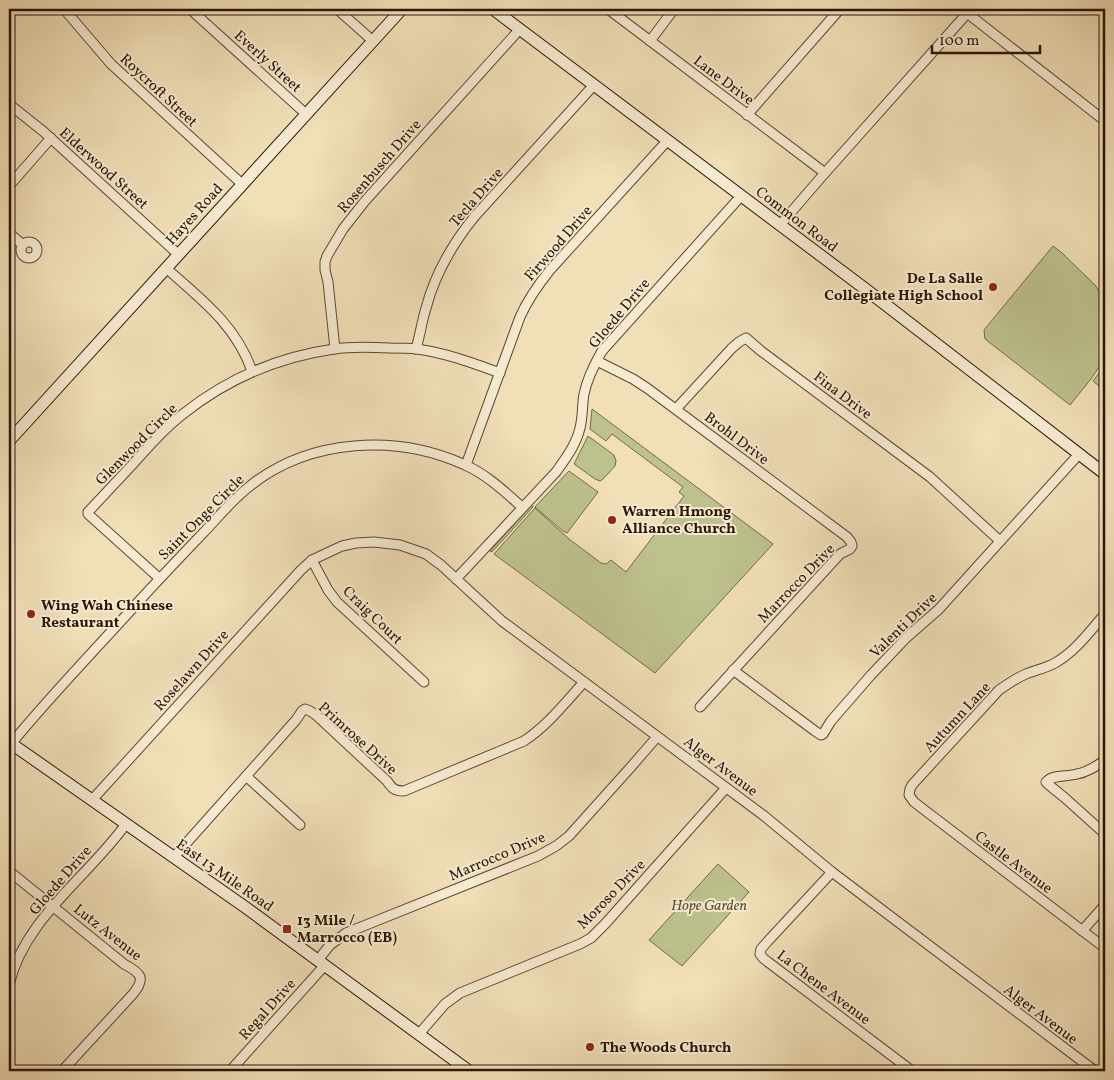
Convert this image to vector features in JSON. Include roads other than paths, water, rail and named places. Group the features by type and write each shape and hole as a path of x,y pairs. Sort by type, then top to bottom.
{"street":[{"name":"Roycroft Street","path":"64,9 111,64 242,184"},
{"name":"Everly Street","path":"190,9 306,114"},
{"path":"337,9 373,41"},
{"name":"Hayes Road","path":"9,441 402,9"},
{"name":"Common Road","path":"493,9 864,288 1105,474"},
{"name":"Lane Drive","path":"608,9 825,173"},
{"path":"650,41 674,9"},
{"path":"747,115 840,9"},
{"path":"780,225 969,11 1105,121"},
{"name":"Rosenbusch Drive","path":"335,348 325,270 327,256 343,229 365,201 520,29"},
{"name":"Tecla Drive","path":"416,349 434,283 460,235 594,85"},
{"name":"Elderwood Street","path":"9,104 31,120 178,254"},
{"path":"9,186 50,138"},
{"name":"Firwood Drive","path":"466,465 528,299 536,287 667,141"},
{"name":"Gloede Drive","path":"456,579 556,472 570,454 581,428 584,394 589,377 602,352 741,196"},
{"path":"9,233 23,245"},
{"path":"166,268 228,326 247,356 252,371"},
{"name":"Fina Drive","path":"676,410 732,348 746,338 930,477 1000,541"},
{"name":"Glenwood Circle","path":"160,578 91,518 88,512 153,442 183,414 208,396 252,371 298,356 335,348 378,347 416,349 453,357 500,373"},
{"name":"Brohl Drive","path":"597,361 633,378 847,537 852,546"},
{"name":"Saint Onge Circle","path":"10,743 160,578 234,500 250,486 276,469 300,458 330,449 364,445 389,445 423,450 466,465 492,482 522,507"},
{"name":"Valenti Drive","path":"733,670 815,731 821,735 823,734 871,675 907,637 939,608 1079,454"},
{"name":"Alger Avenue","path":"312,560 342,546 356,543 388,543 426,554 441,565 502,621 763,815 832,872 1095,1071"},
{"name":"Marrocco Drive","path":"700,707 840,554 852,546"},
{"name":"Craig Court","path":"312,560 328,590 337,602 424,682"},
{"name":"Roselawn Drive","path":"92,800 312,560"},
{"name":"Autumn Lane","path":"909,795 912,785 999,690 1025,674 1061,659 1073,649 1105,614"},
{"name":"Primrose Drive","path":"174,857 305,709 316,715 387,781 392,788 404,791 524,742 544,725 584,682"},
{"name":"Marrocco Drive","path":"322,963 330,945 346,932 538,856 556,846 569,836 657,736"},
{"name":"East 13 Mile Road","path":"10,743 174,857 469,1071"},
{"path":"1105,760 1084,772 1048,779 1046,782 1105,834"},
{"path":"246,776 300,825"},
{"name":"Moroso Drive","path":"419,1034 445,1004 460,993 580,944 590,938 605,924 726,788"},
{"name":"Castle Avenue","path":"909,795 914,802 1105,948"},
{"name":"Gloede Drive","path":"9,985 10,975 31,934 126,824"},
{"path":"9,870 53,907"},
{"name":"La Chene Avenue","path":"832,872 764,945 760,954 912,1071"},
{"path":"1082,931 1105,905"},
{"name":"Lutz Avenue","path":"53,907 124,964 134,969 141,978 141,982 133,994 62,1071"},
{"name":"Regal Drive","path":"230,1071 322,963"}],"place":[{"name":"De La Salle Collegiate High School","path":"993,287"},
{"name":"Warren Hmong Alliance Church","path":"612,520"},
{"name":"Wing Wah Chinese Restaurant","path":"31,614"},
{"name":"13 Mile / Marrocco (EB)","path":"287,929"},
{"name":"The Woods Church","path":"590,1047"}],"park label":[{"name":"Hope Garden","path":"709,905"}]}
